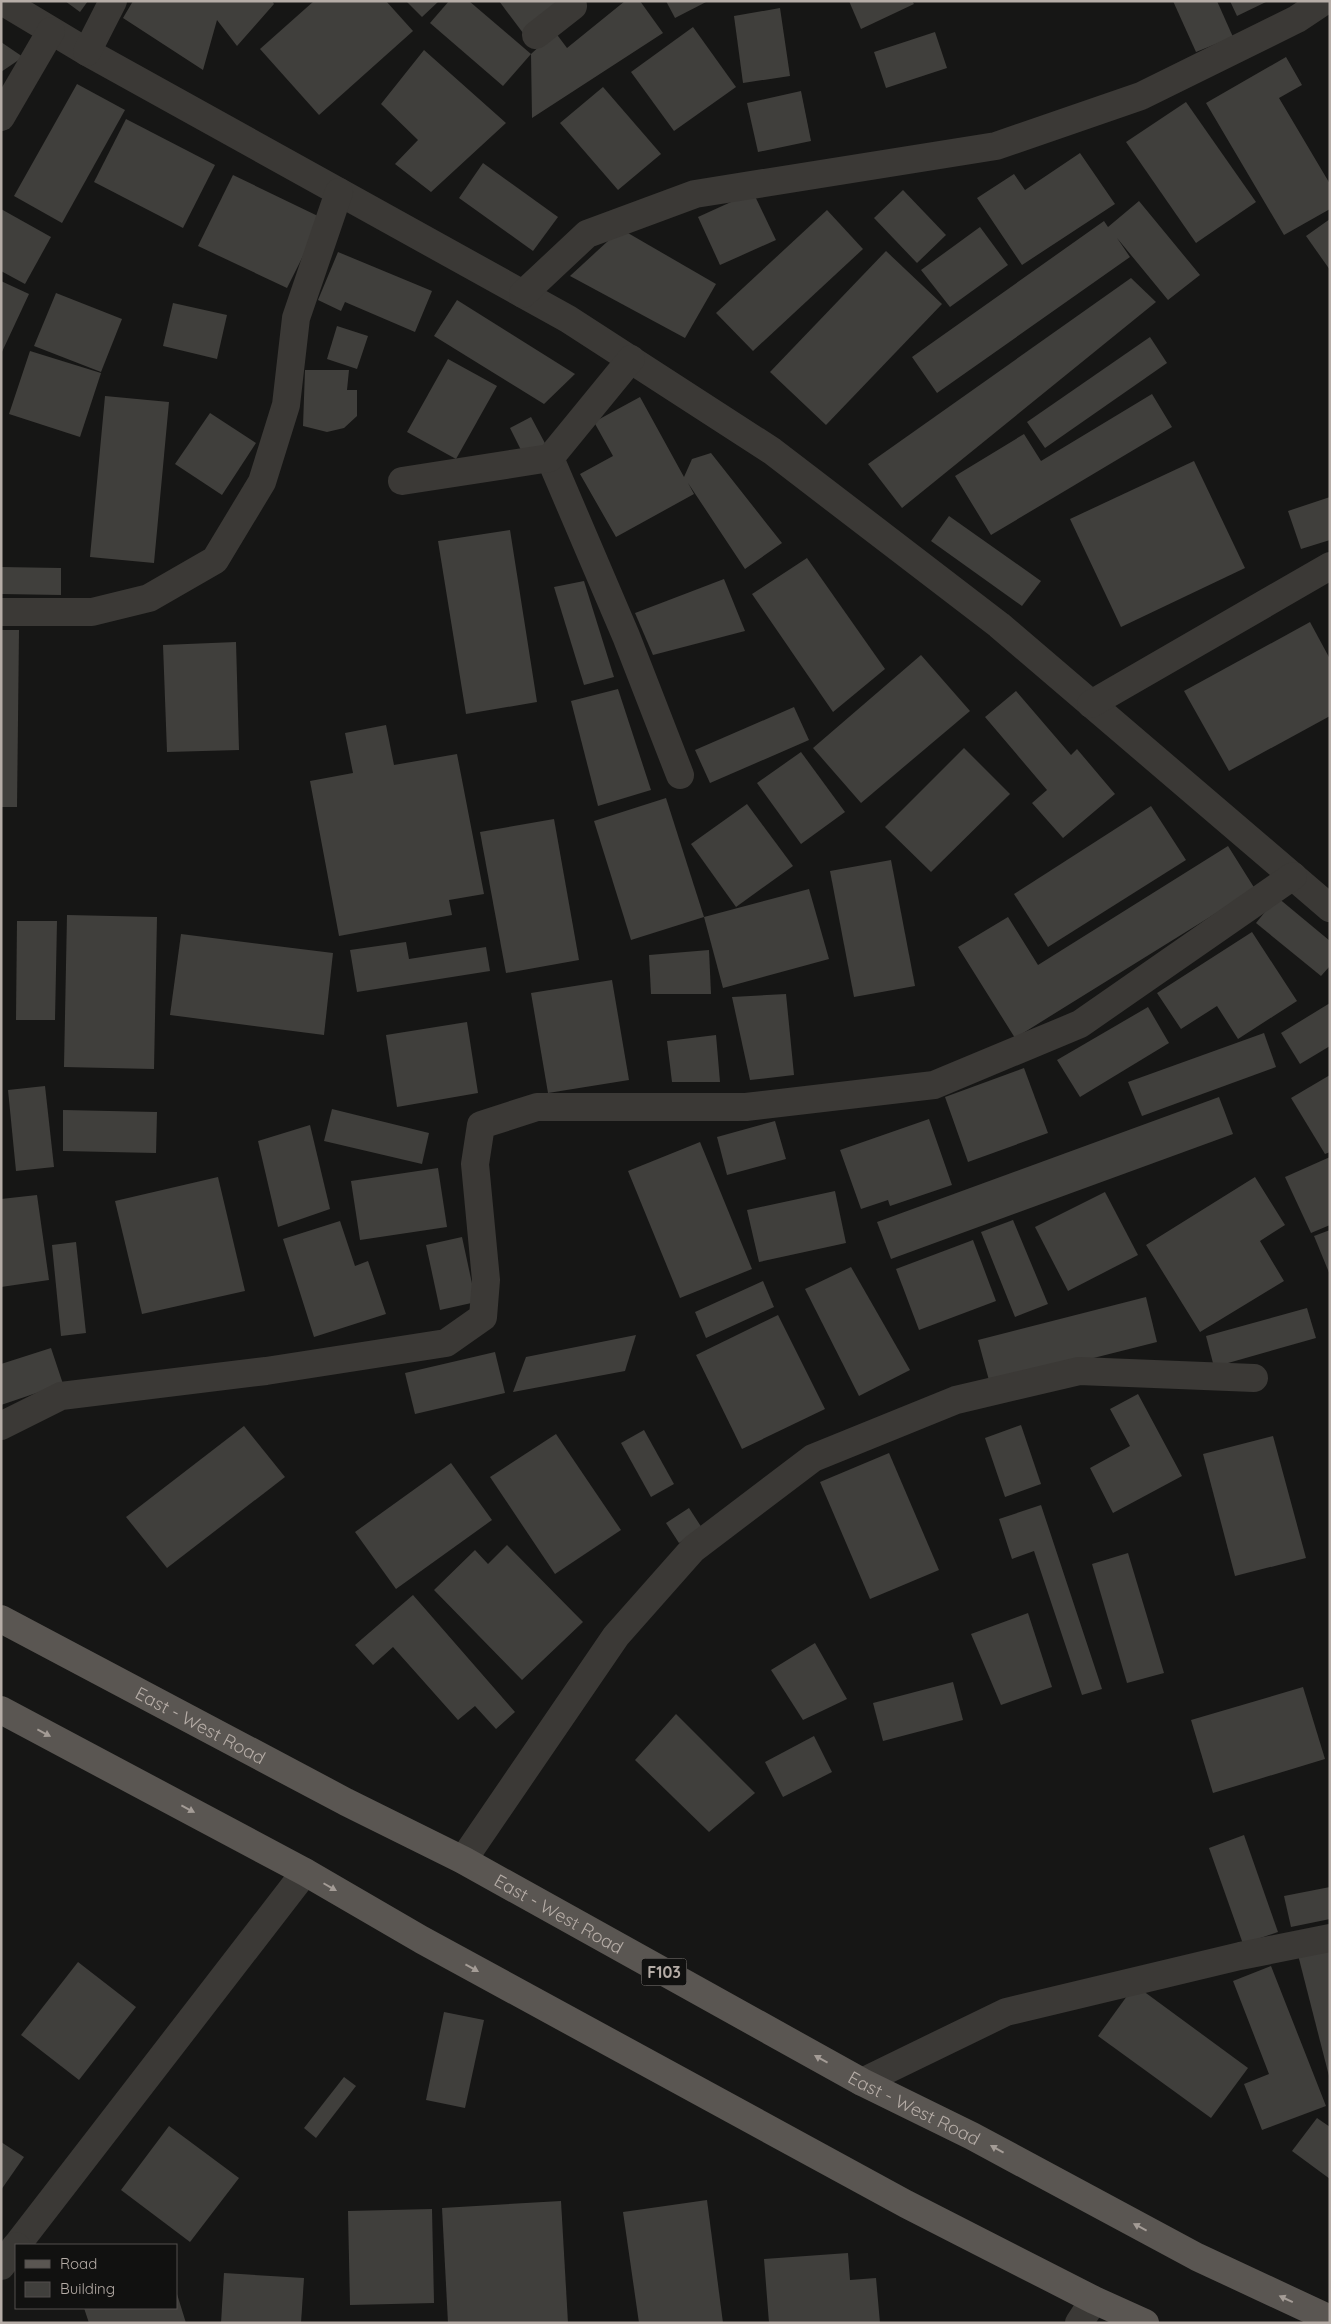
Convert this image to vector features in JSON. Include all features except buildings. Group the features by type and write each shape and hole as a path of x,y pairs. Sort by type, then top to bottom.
{"main road":[{"name":"East - West Road","path":"1,1619 346,1802 463,1860 862,2082 972,2136 1197,2257 1330,2319"},
{"path":"1,1710 305,1872 422,1940 833,2164 1094,2300 1145,2323"}],"street":[{"path":"2,1 87,52 523,294 631,359 772,451 999,626 1330,908"},
{"path":"87,52 113,1"},
{"path":"523,294 587,234 686,198 814,173 996,146 1141,96 1297,19 1324,1"},
{"path":"536,35 575,3"},
{"path":"1,117 51,31"},
{"path":"1,612 92,612 149,598 215,560 262,482 286,405 296,318 339,192"},
{"path":"402,481 550,458 631,359"},
{"path":"550,458 626,636 680,775"},
{"path":"1091,704 1330,566"},
{"path":"1,1426 60,1396 266,1371 446,1343 483,1318 486,1280 474,1164 481,1125 537,1106 746,1106 934,1085 1080,1024 1292,876"},
{"path":"463,1860 616,1636 693,1549 813,1458 956,1400 1079,1371 1254,1378"},
{"path":"18,2244 305,1872"},
{"path":"862,2082 1006,2012 1240,1956 1330,1938"},
{"path":"1,2266 15,2247"},
{"path":"1079,2323 1094,2300"}]}
